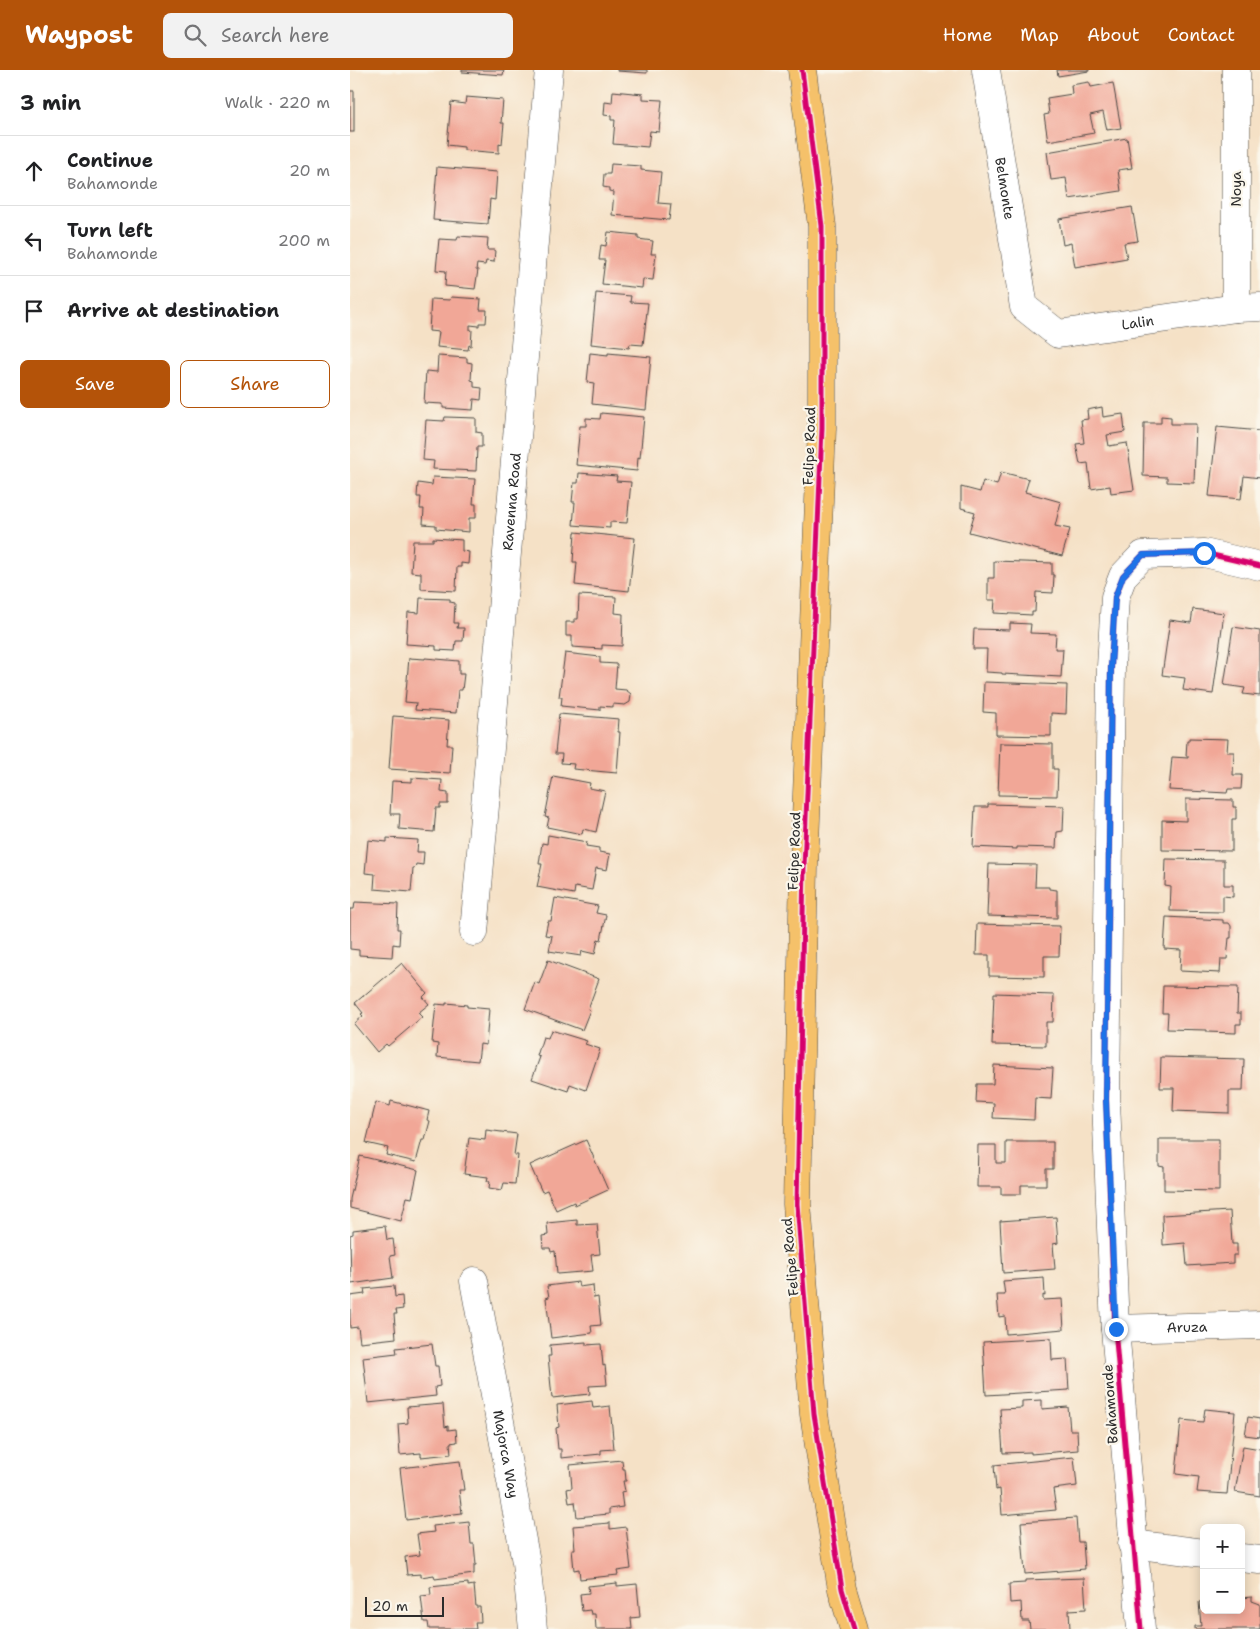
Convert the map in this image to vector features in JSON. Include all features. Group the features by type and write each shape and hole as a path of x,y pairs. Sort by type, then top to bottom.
{"main road":[{"name":"Felipe Road","path":"802,70 822,226 822,428 804,867 797,1204 814,1414 842,1589 854,1629"}],"street":[{"name":"Ravenna Road","path":"474,932 549,70"},
{"name":"Belmonte","path":"986,70 1024,307"},
{"name":"Noya","path":"1236,70 1248,308"},
{"name":"Lalin","path":"1024,307 1058,334 1248,308"},
{"name":"Bahamonde","path":"1141,1629 1132,1544 1116,1329 1106,1100 1111,667 1115,597 1123,576 1143,555 1204,553 1260,566"},
{"name":"Majorca Way","path":"474,1281 526,1562 533,1629"},
{"name":"Aruza","path":"1116,1329 1260,1325"},
{"path":"1132,1544 1200,1552"},
{"path":"1245,1558 1260,1560"}],"building":[{"path":"462,70 504,70 503,75 462,72"},
{"path":"647,70 647,73 617,71"},
{"path":"1057,70 1089,70 1089,71 1058,76"},
{"path":"1089,82 1091,87 1113,83 1121,128 1107,130 1103,112 1090,115 1094,133 1048,141 1044,115 1049,114 1047,98 1072,94 1071,85"},
{"path":"350,91 354,91 354,132 350,132"},
{"path":"613,91 643,94 643,99 662,100 659,132 650,131 648,147 613,144 615,120 611,120 611,116 604,115 605,102 612,103"},
{"path":"466,97 503,100 501,123 504,123 502,144 499,143 499,153 464,150 464,147 447,145 451,102 465,104"},
{"path":"1127,138 1132,168 1118,170 1121,191 1069,199 1066,178 1051,180 1047,152"},
{"path":"611,164 641,166 641,170 661,172 658,203 671,204 669,220 612,215 614,192 609,191 609,188 603,187 604,174 610,174"},
{"path":"437,167 497,172 495,200 490,199 488,224 433,220"},
{"path":"1132,207 1138,241 1124,243 1127,258 1075,267 1071,243 1063,245 1059,219"},
{"path":"608,232 638,235 638,239 653,241 651,254 656,254 653,280 643,279 642,288 602,284 605,260 599,260 601,245 606,246"},
{"path":"458,236 488,238 487,250 495,250 494,262 486,261 485,265 477,264 475,289 445,286 446,271 436,270 439,239 457,240"},
{"path":"596,293 631,296 630,302 648,303 643,345 630,344 629,348 591,344"},
{"path":"451,297 481,299 480,310 487,310 486,323 479,323 479,326 470,325 470,330 472,330 471,346 469,345 468,350 437,347 439,332 429,331 431,299 450,300"},
{"path":"590,353 651,357 646,410 592,404 594,383 587,382"},
{"path":"438,356 467,358 467,362 472,363 471,380 474,381 474,387 482,388 481,400 474,399 473,410 443,408 443,404 424,403 426,371 437,372"},
{"path":"1102,407 1103,417 1123,414 1125,432 1107,435 1109,446 1127,443 1134,490 1111,493 1110,486 1091,489 1088,463 1080,464 1076,444 1084,443 1081,420 1088,419 1087,410"},
{"path":"601,413 644,417 637,471 576,465 580,426 586,426 586,418 600,419"},
{"path":"1161,416 1171,417 1171,424 1196,424 1194,483 1167,482 1167,477 1143,476 1144,423 1161,423"},
{"path":"445,417 476,418 476,432 482,433 482,447 477,447 476,471 433,469 434,461 423,460 426,420 444,421"},
{"path":"1217,427 1260,431 1260,478 1244,476 1241,499 1209,496"},
{"path":"1001,472 1029,479 1025,492 1061,502 1055,526 1070,529 1062,556 969,532 975,512 961,508 961,487 980,492 983,481 997,485"},
{"path":"579,473 617,476 616,481 631,482 627,523 610,522 610,528 573,525 575,502 572,502 574,483 578,483"},
{"path":"433,477 475,479 473,504 476,504 476,518 469,518 469,532 436,529 436,525 423,524 424,509 420,509 421,497 417,497 418,483 432,485"},
{"path":"575,532 635,538 629,591 575,585 577,562 573,562"},
{"path":"433,538 462,540 462,551 469,552 468,564 461,563 461,567 457,567 456,591 421,589 421,573 411,572 413,541 433,541"},
{"path":"994,561 1052,563 1052,575 1054,575 1053,593 1036,592 1035,612 1032,612 1032,615 994,613 995,600 988,600 988,578 994,578"},
{"path":"579,595 616,597 615,613 623,614 622,646 602,645 602,649 572,647 572,636 566,636 566,622 574,622 574,619 578,619"},
{"path":"420,598 450,599 450,602 455,603 454,623 458,623 457,628 464,628 463,641 456,641 455,651 436,650 436,646 406,644 408,612 419,613"},
{"path":"1193,609 1224,613 1213,694 1183,690 1185,678 1162,675 1170,620 1191,623"},
{"path":"1010,623 1031,624 1030,633 1056,634 1055,649 1063,649 1061,677 986,672 987,649 973,649 974,629 1010,630"},
{"path":"1233,627 1260,631 1260,696 1243,694 1245,688 1224,685"},
{"path":"565,653 600,657 600,663 617,664 615,689 626,690 631,694 630,702 625,705 613,704 613,707 600,706 600,710 561,706 562,697 559,697"},
{"path":"409,658 459,661 459,674 464,674 462,690 458,690 456,713 415,710 416,703 405,702"},
{"path":"984,682 1067,685 1066,714 1051,713 1051,736 996,735 996,713 983,712"},
{"path":"559,714 619,719 617,773 573,769 574,764 561,763 562,754 555,754"},
{"path":"393,716 449,720 447,745 452,745 450,773 389,769"},
{"path":"1189,738 1228,739 1227,752 1234,752 1233,775 1242,775 1241,789 1228,789 1227,793 1169,790 1172,757 1188,758 1186,756"},
{"path":"1000,743 1053,744 1053,769 1058,769 1057,796 998,795"},
{"path":"553,776 590,783 589,788 605,791 596,832 583,829 582,834 547,827 549,818 545,817"},
{"path":"412,778 442,780 441,792 448,793 448,804 440,804 440,808 436,808 434,832 399,829 400,814 390,814 392,781 412,782"},
{"path":"1186,799 1233,800 1233,807 1236,807 1236,819 1232,819 1232,851 1162,850 1162,820 1186,821"},
{"path":"988,804 1064,806 1063,831 1057,832 1056,848 973,847 975,807 988,807"},
{"path":"548,835 587,842 586,846 599,848 599,852 610,854 607,870 596,868 592,890 575,887 574,894 537,887 542,864 539,864 542,843 547,844"},
{"path":"387,838 418,840 417,852 424,852 423,865 416,864 415,868 413,868 411,892 374,889 375,874 365,873 368,840 387,842"},
{"path":"1166,859 1224,860 1224,885 1233,885 1233,897 1223,896 1223,912 1170,911 1171,887 1165,886"},
{"path":"989,864 1036,865 1035,887 1049,887 1049,889 1057,890 1057,918 987,916"},
{"path":"555,898 598,906 596,913 606,915 601,940 598,939 595,954 582,951 581,956 549,951 552,936 545,935 548,921 551,921"},
{"path":"355,902 398,904 397,929 400,929 399,945 393,944 392,957 359,955 359,950 350,949 350,909 354,909"},
{"path":"1166,917 1223,920 1223,923 1229,923 1231,926 1231,938 1229,938 1227,959 1221,959 1220,973 1180,971 1181,950 1164,949"},
{"path":"977,924 1060,926 1059,956 1044,956 1044,977 989,976 989,955 976,955"},
{"path":"548,960 599,979 582,1030 525,1009 535,982 539,984"},
{"path":"402,963 427,993 423,997 429,1004 418,1013 422,1017 388,1046 386,1044 377,1052 354,1024 363,1016 361,1014 363,1013 355,1003"},
{"path":"1163,986 1238,987 1237,1013 1241,1013 1241,1024 1236,1024 1236,1033 1167,1029 1168,1013 1162,1013"},
{"path":"994,993 1054,995 1053,1022 1046,1022 1046,1046 992,1045"},
{"path":"446,1003 489,1009 486,1045 480,1044 478,1061 437,1057 438,1044 432,1043 436,1004 446,1005"},
{"path":"551,1030 587,1041 585,1044 600,1049 586,1090 570,1084 568,1091 532,1079 540,1057 537,1056 543,1037 548,1038"},
{"path":"1161,1057 1244,1059 1243,1091 1229,1091 1229,1113 1173,1111 1174,1088 1160,1088"},
{"path":"994,1065 1053,1068 1051,1099 1035,1098 1034,1120 993,1118 994,1103 976,1102 977,1084 993,1084"},
{"path":"391,1101 429,1111 427,1120 430,1121 416,1162 386,1155 388,1148 366,1143 376,1102 390,1106"},
{"path":"486,1130 517,1134 514,1155 518,1155 515,1184 504,1183 502,1190 489,1188 490,1181 487,1181 488,1177 464,1174 469,1138 485,1140"},
{"path":"1159,1139 1219,1139 1219,1191 1164,1190 1164,1167 1159,1166"},
{"path":"586,1140 608,1190 575,1205 574,1202 556,1210 547,1190 542,1192 530,1165"},
{"path":"1006,1142 1053,1142 1053,1169 1046,1169 1046,1185 1021,1185 1021,1194 1001,1194 1001,1187 977,1187 978,1145 996,1145 996,1163 1006,1163"},
{"path":"360,1156 418,1170 412,1198 407,1197 401,1221 350,1208 350,1199"},
{"path":"1230,1211 1232,1244 1237,1244 1237,1255 1233,1255 1233,1263 1187,1266 1185,1243 1163,1245 1162,1215"},
{"path":"1056,1217 1058,1243 1053,1244 1055,1269 1003,1273 1000,1221"},
{"path":"577,1220 577,1225 597,1224 600,1254 591,1255 593,1271 557,1274 555,1251 551,1252 550,1248 543,1248 542,1236 548,1235 547,1223"},
{"path":"385,1226 387,1240 393,1239 395,1255 390,1256 393,1278 351,1284 350,1235 353,1234 353,1230"},
{"path":"1044,1278 1045,1296 1043,1295 1043,1300 1062,1299 1064,1329 1006,1334 1005,1316 999,1317 997,1295 1005,1295 1003,1281"},
{"path":"578,1282 579,1287 593,1285 594,1298 598,1297 601,1325 591,1326 592,1333 551,1338 546,1298 549,1297 547,1286"},
{"path":"394,1286 395,1297 402,1296 403,1309 396,1310 397,1314 394,1314 396,1338 360,1342 358,1327 350,1328 350,1296 365,1294 364,1289"},
{"path":"1051,1338 1052,1360 1067,1359 1069,1390 986,1395 983,1342"},
{"path":"586,1342 586,1345 601,1344 607,1385 589,1386 590,1394 552,1398 548,1356 551,1356 550,1345"},
{"path":"432,1344 435,1366 438,1366 440,1386 435,1387 436,1396 368,1403 363,1357 397,1353 396,1348"},
{"path":"1042,1400 1042,1409 1068,1407 1070,1430 1077,1430 1078,1450 1031,1454 1031,1452 1003,1453 1000,1409 1022,1408 1022,1401"},
{"path":"592,1401 593,1408 610,1406 614,1449 601,1450 601,1454 561,1458 556,1428 559,1427 557,1405"},
{"path":"443,1404 445,1427 448,1426 448,1430 456,1429 457,1442 450,1443 451,1454 421,1457 421,1453 400,1455 398,1424 408,1423 407,1407"},
{"path":"1205,1409 1235,1412 1227,1494 1197,1492 1199,1477 1176,1474 1181,1420 1203,1422"},
{"path":"1248,1417 1260,1419 1260,1437 1245,1435"},
{"path":"1243,1446 1260,1449 1260,1496 1235,1492"},
{"path":"1074,1457 1077,1486 1053,1489 1056,1510 1002,1515 1000,1489 996,1490 994,1465"},
{"path":"622,1460 626,1481 623,1481 625,1491 621,1492 623,1507 609,1509 609,1514 577,1517 575,1502 569,1503 567,1489 572,1488 570,1465"},
{"path":"460,1461 464,1490 459,1490 462,1513 406,1520 400,1468"},
{"path":"1076,1518 1078,1542 1083,1542 1085,1569 1025,1574 1021,1522"},
{"path":"469,1522 471,1544 474,1544 476,1565 474,1565 474,1574 435,1579 434,1575 421,1577 421,1574 407,1575 405,1557 420,1555 417,1534 434,1532 433,1526"},
{"path":"610,1523 610,1529 626,1527 631,1569 617,1571 618,1575 580,1579 579,1569 574,1570 572,1549 575,1549 573,1526"},
{"path":"1084,1578 1086,1609 1069,1610 1070,1629 1030,1629 1029,1621 1022,1621 1021,1602 1010,1603 1009,1584 1025,1583 1025,1580"},
{"path":"468,1583 468,1586 474,1585 476,1607 480,1607 481,1622 475,1622 476,1629 429,1629 428,1622 424,1622 421,1596 431,1595 430,1587"},
{"path":"617,1583 617,1586 637,1584 640,1617 631,1618 632,1629 596,1629 595,1614 591,1614 590,1610 582,1611 580,1594 589,1593 588,1586"},
{"path":"1252,1597 1252,1601 1260,1604 1260,1629 1195,1629 1195,1626 1201,1626 1200,1614 1245,1614 1245,1598"}],"cycle path":[{"path":"802,70 822,226 822,428 804,867 797,1204 814,1414 842,1589 854,1629"},
{"path":"1141,1629 1115,1329 1106,1100 1111,667 1115,597 1123,576 1143,555 1204,553 1260,566"}],"route":[{"path":"1116,1329 1106,1100 1111,667 1115,597 1123,576 1143,555 1204,553"}]}
